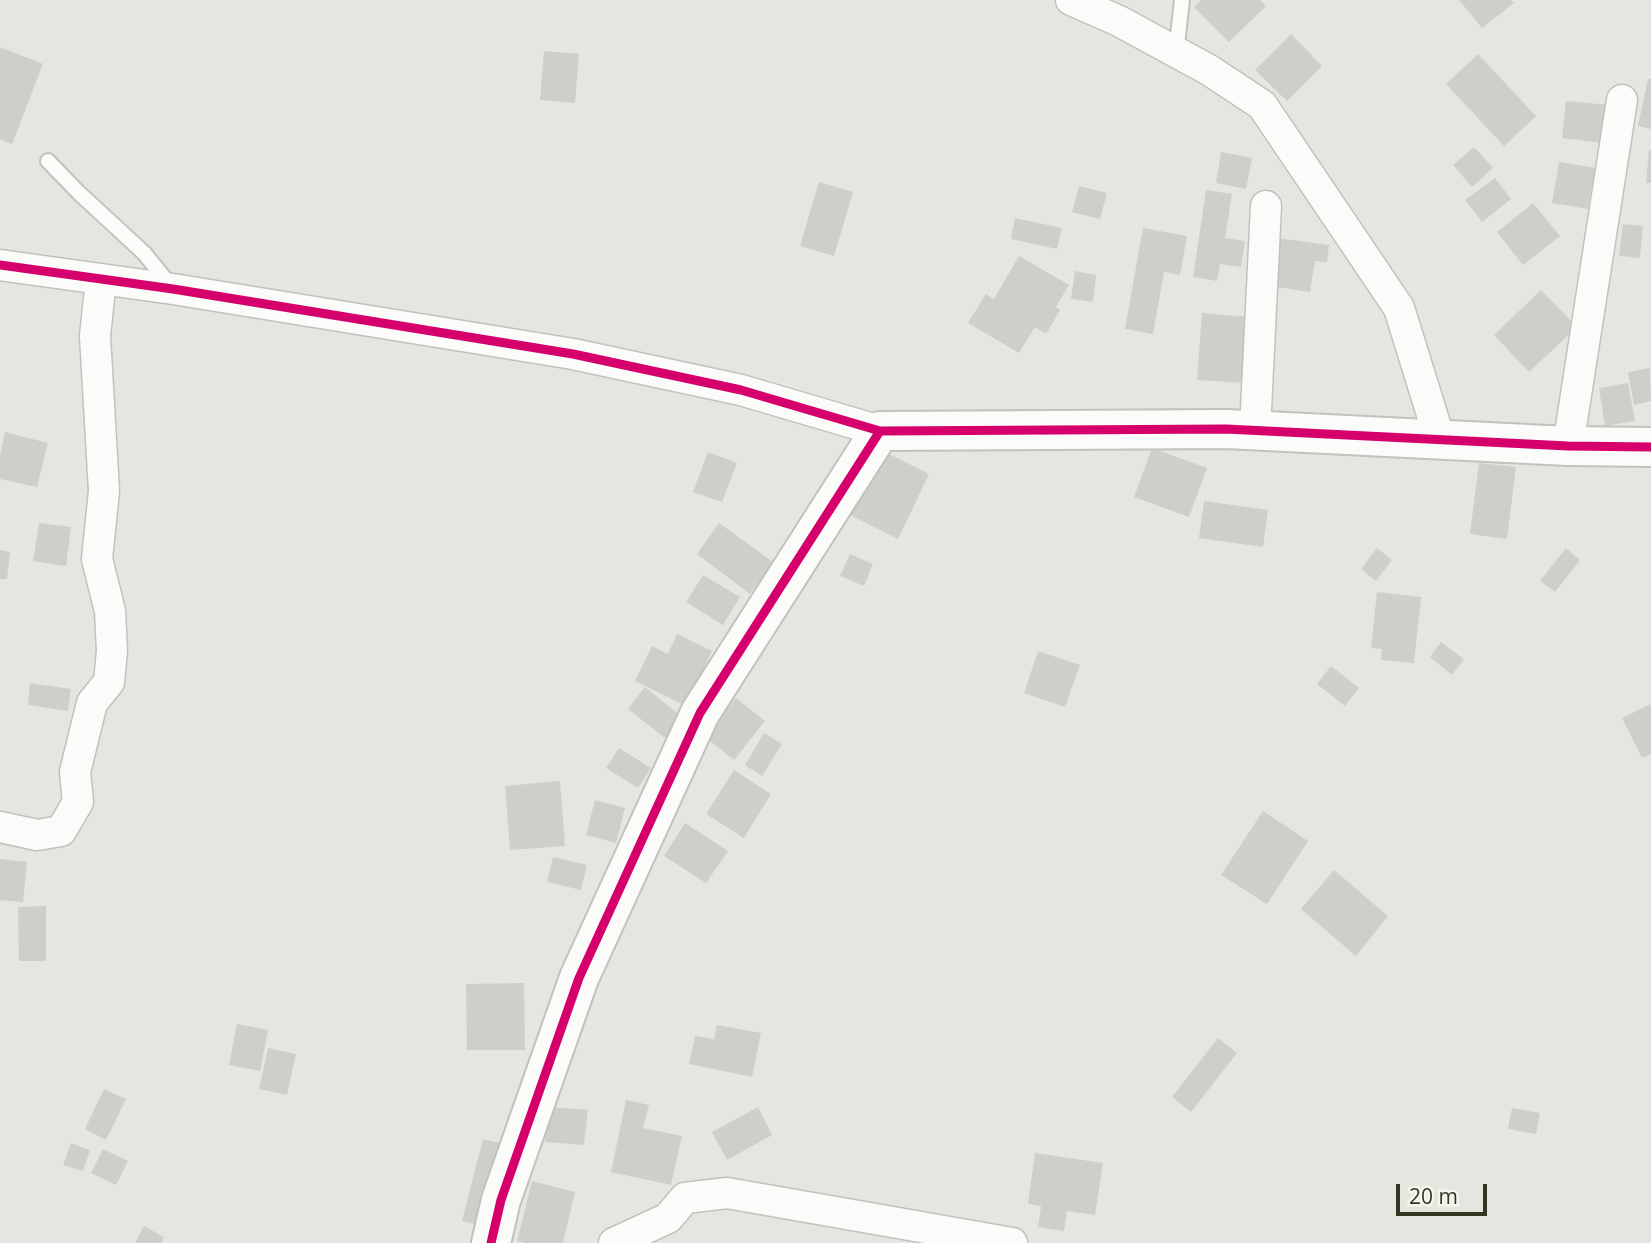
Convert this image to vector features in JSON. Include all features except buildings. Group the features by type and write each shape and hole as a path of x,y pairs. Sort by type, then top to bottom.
{"street":[{"path":"1071,0 1119,21 1262,105 1399,308 1440,440"},
{"path":"1568,446 1622,100"},
{"path":"1255,430 1266,206"},
{"path":"0,265 173,289 573,354 741,390 880,431 1255,430 1568,446 1651,447"},
{"path":"0,827 37,835 61,831 78,802 75,772 92,703 109,682 112,651 110,611 97,559 104,491 94,335 102,279"},
{"path":"491,1243 501,1200 579,978 700,713 880,431"},
{"path":"614,1243 668,1219 685,1198 727,1193 1012,1243"}],"lane":[{"path":"1176,53 1182,0"},
{"path":"48,162 144,253 173,289"}],"cycle path":[{"path":"0,265 173,289 573,354 741,390 880,431 1226,429 1568,446 1651,447"},
{"path":"491,1243 501,1200 579,978 700,713 880,431"}]}
